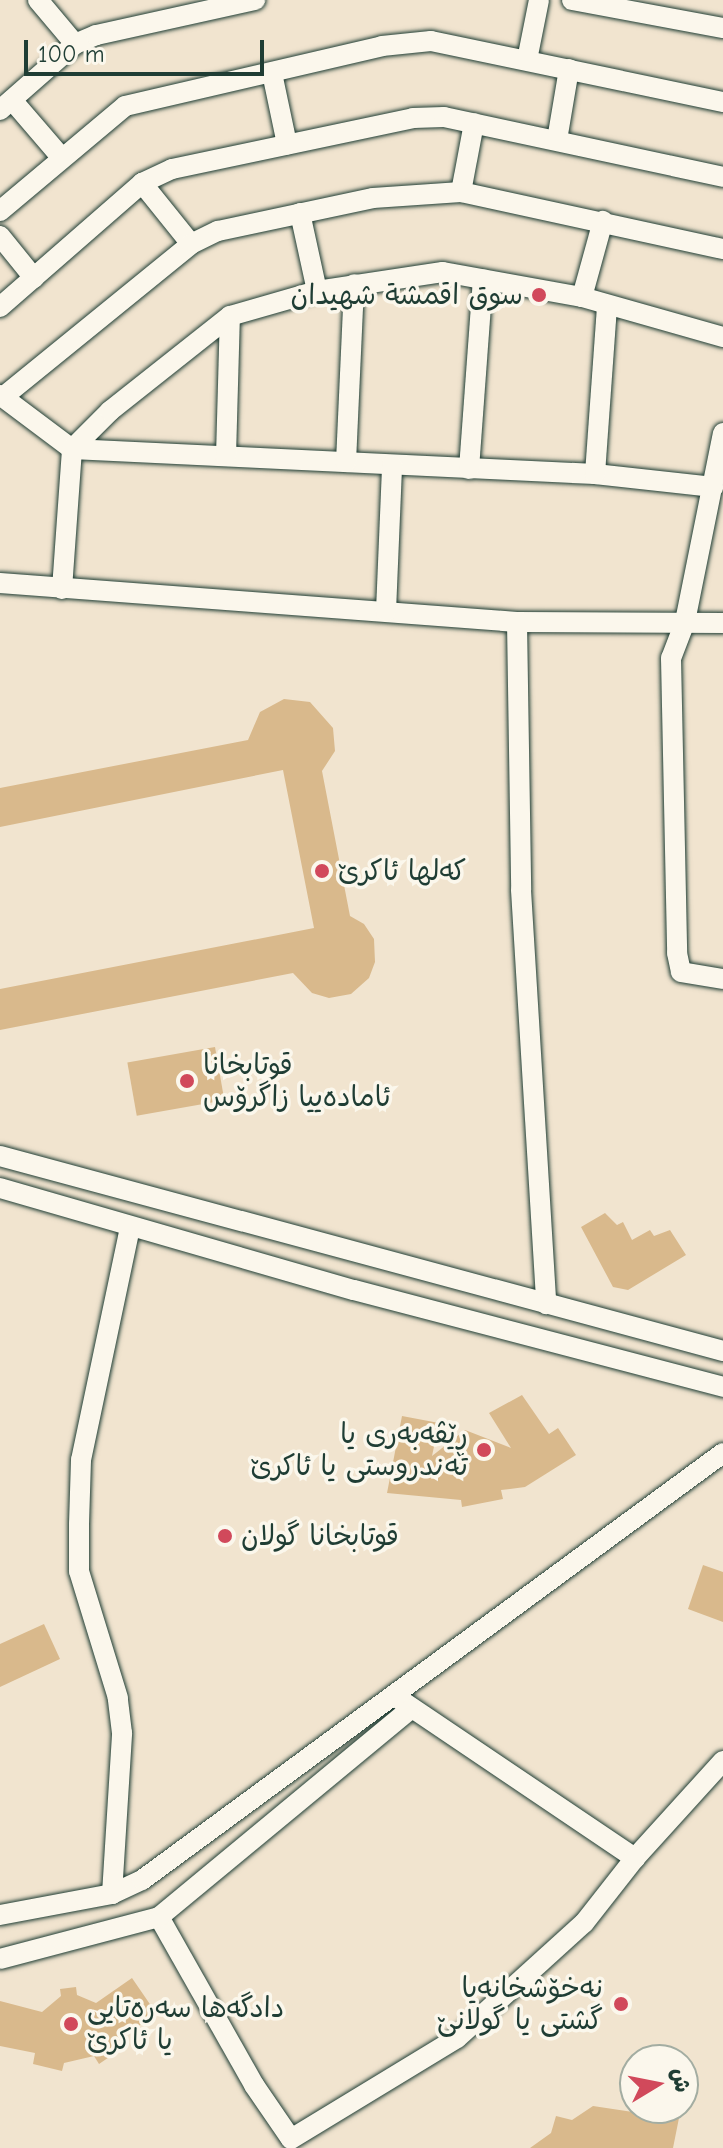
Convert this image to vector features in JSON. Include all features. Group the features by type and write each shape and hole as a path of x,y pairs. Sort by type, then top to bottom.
{"street":[{"path":"38,0 75,44"},
{"path":"61,157 6,105 75,44 96,35 255,0"},
{"path":"527,60 539,0"},
{"path":"572,0 723,28"},
{"path":"0,211 125,106 382,46 431,41 723,102"},
{"path":"557,140 569,69"},
{"path":"272,73 287,144"},
{"path":"0,307 142,183 172,169 413,118 474,123 723,177"},
{"path":"461,192 474,123"},
{"path":"142,183 191,244"},
{"path":"713,487 595,474 72,449 1,396 191,244 218,231 373,198 461,192 723,249"},
{"path":"300,213 317,291"},
{"path":"582,297 603,221"},
{"path":"0,236 34,278"},
{"path":"62,589 72,449 110,411 230,316 317,291 443,272 582,297 723,337"},
{"path":"469,469 483,280"},
{"path":"346,462 354,284"},
{"path":"595,474 607,306"},
{"path":"226,456 230,316"},
{"path":"723,433 685,622 671,658 677,953 681,972 699,979 723,979"},
{"path":"386,611 392,465"},
{"path":"0,583 517,622 723,623"},
{"path":"517,622 521,890 546,1304"},
{"path":"0,1156 723,1351"},
{"path":"0,1188 130,1228 354,1290 723,1387"},
{"path":"112,1894 122,1733 118,1698 79,1571 79,1524 81,1460 130,1228"},
{"path":"354,1290 364,1254"},
{"path":"0,1959 159,1917 402,1703 723,1453"},
{"path":"0,1915 112,1894 175,1858 402,1703"},
{"path":"402,1703 635,1858"},
{"path":"159,1917 254,2085 291,2139 457,2038 584,1923 635,1858 721,1767"}],"building":[{"name":"کەلها ئاکرێ","path":"284,699 310,702 333,728 335,751 322,771 350,916 364,924 374,939 375,962 369,978 351,994 329,998 312,993 293,973 0,1030 0,989 314,928 283,770 0,827 0,788 248,740 260,712"},
{"path":"215,1047 224,1100 137,1116 127,1062"},
{"path":"605,1213 617,1225 623,1222 632,1240 650,1230 654,1236 670,1230 686,1255 628,1290 613,1287 581,1227"},
{"name":"ڕێڤەبەری یا تەندروستی یا ئاکرێ","path":"522,1395 549,1434 558,1428 576,1455 525,1487 501,1490 503,1499 462,1507 461,1500 387,1493 402,1416 439,1423 432,1456 465,1430 511,1448 489,1413"},
{"path":"703,1565 723,1572 723,1622 688,1609"},
{"path":"44,1624 60,1659 0,1687 0,1644"},
{"name":"دادگەها سەرەتایی یا ئاکرێ","path":"132,1978 156,2013 120,2040 124,2047 99,2064 94,2056 64,2063 62,2071 33,2064 35,2053 0,2046 0,2001 42,2012 61,1996 60,1989 76,1987 77,1995 96,2003"},
{"path":"593,2106 619,2110 619,2124 678,2124 673,2148 530,2148 551,2133 556,2116 572,2120"}],"place":[{"name":"سوق اقمشة شهيدان","path":"539,295"},
{"name":"کەلها ئاکرێ","path":"322,871"},
{"name":"قوتابخانا ئامادەییا زاگرۆس","path":"187,1081"},
{"name":"ڕێڤەبەری یا تەندروستی یا ئاکرێ","path":"484,1450"},
{"name":"قوتابخانا گولان","path":"225,1536"},
{"name":"نەخۆشخانەیا گشتی یا گولانێ","path":"621,2004"},
{"name":"دادگەها سەرەتایی یا ئاکرێ","path":"71,2024"}]}
